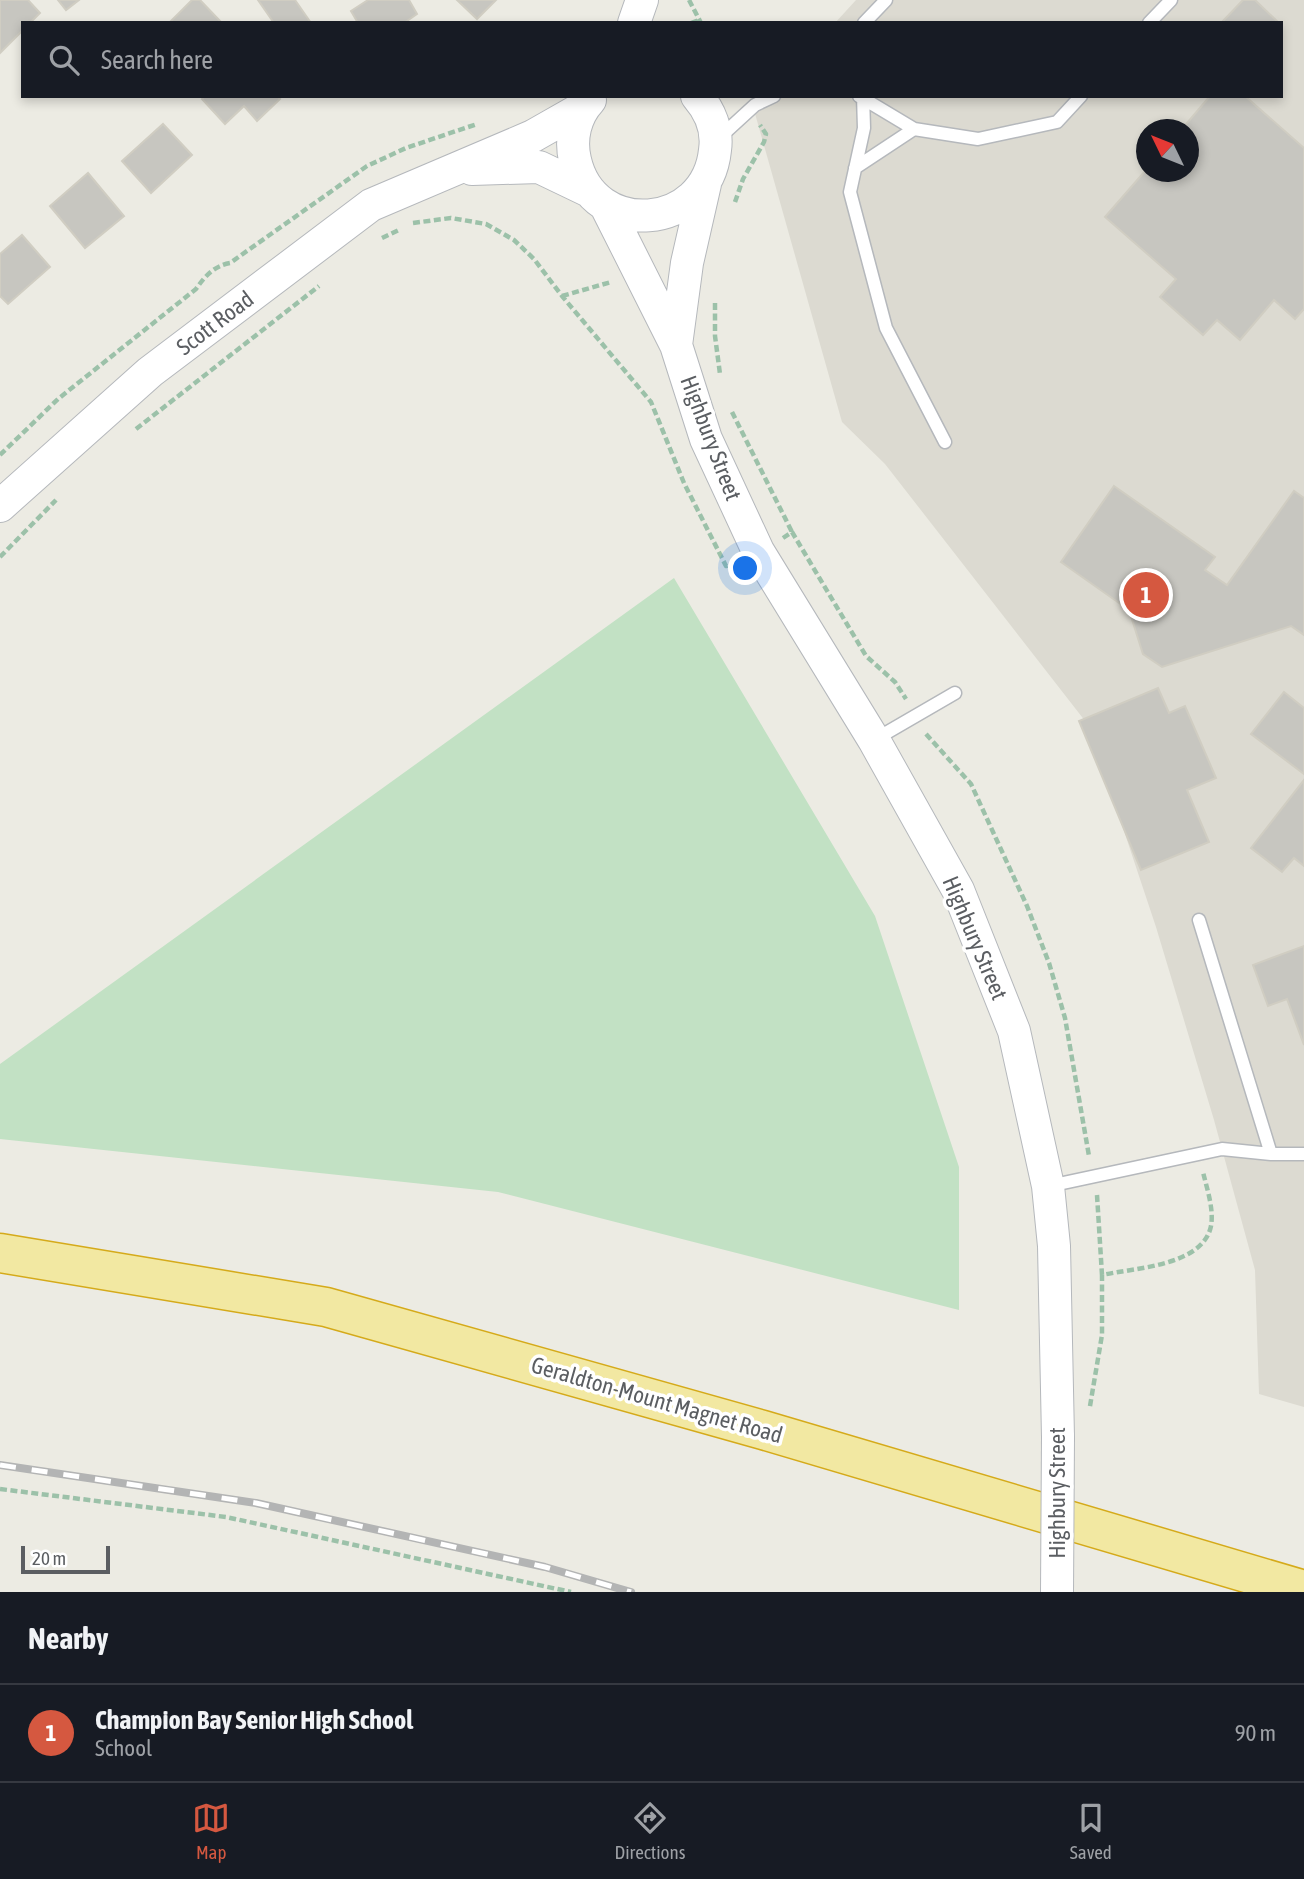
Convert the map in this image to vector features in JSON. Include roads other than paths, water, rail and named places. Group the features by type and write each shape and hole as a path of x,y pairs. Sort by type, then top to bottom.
{"highway":[{"name":"Geraldton-Mount Magnet Road","path":"0,1253 326,1307 763,1430 1304,1590"}],"street":[{"path":"635,21 642,0"},
{"path":"654,0 657,21"},
{"path":"699,98 713,122 716,141"},
{"name":"Highbury Street","path":"588,101 575,127 573,149 577,171 597,198 676,345 706,439 758,551 874,740 958,890 1014,1031 1048,1186 1054,1246 1058,1437 1056,1592"},
{"name":"Scott Road","path":"0,506 150,372 371,205 533,136 588,101"},
{"name":"Highbury Street","path":"676,345 687,263 705,184 714,163 716,141"},
{"name":"Scott Road","path":"450,170 539,167 626,215 649,217 671,212 690,201 705,184"}],"lane":[{"path":"866,21 886,0"},
{"path":"1151,21 1171,0"},
{"path":"716,141 755,106 770,98"},
{"path":"862,98 864,128 850,192 886,328 945,442"},
{"path":"864,98 914,129 978,139 1057,122 1078,98"},
{"path":"855,168 914,129"},
{"path":"874,740 955,693"},
{"path":"1199,920 1271,1154"},
{"path":"1048,1186 1222,1149 1304,1154"}],"railway":[{"path":"0,1465 256,1503 545,1567 631,1592"}],"place":[{"name":"Champion Bay Senior High School","path":"1146,595"}]}
